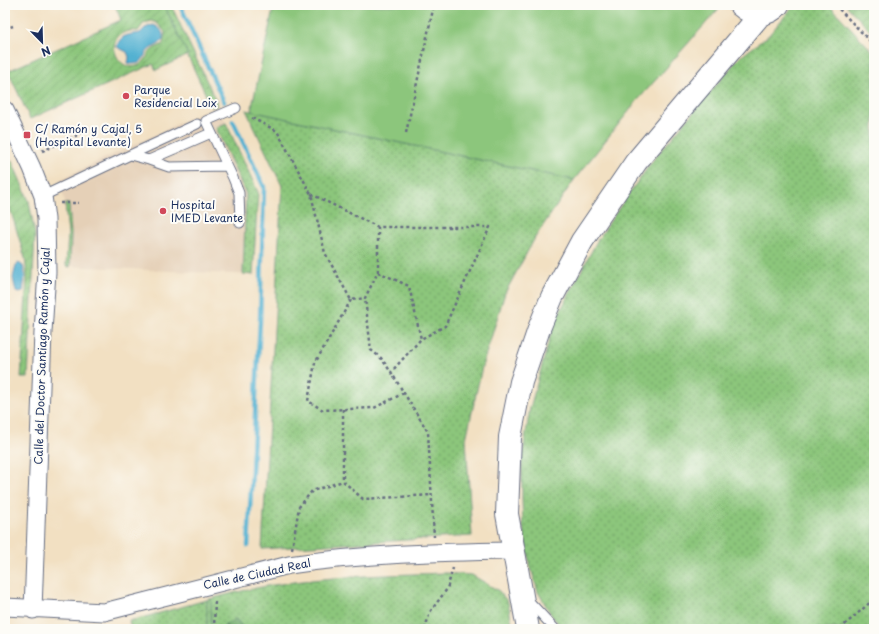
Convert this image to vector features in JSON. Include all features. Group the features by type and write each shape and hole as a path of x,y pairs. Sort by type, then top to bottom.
{"street":[{"path":"740,5 752,13 769,9"},
{"path":"740,5 742,34"},
{"path":"528,629 507,514 510,437 521,382 552,297 582,241 636,162 742,34 769,9"},
{"name":"Calle del Doctor Santiago Ramón y Cajal","path":"5,110 27,158 42,196 46,219 47,272 43,332 33,610"},
{"name":"Calle de Ciudad Real","path":"5,607 33,610 110,611 214,583 289,565 313,561 435,553 513,551"}],"lane":[{"path":"236,108 206,121 239,193 240,223"},
{"path":"42,196 197,124"},
{"path":"149,160 211,134"},
{"path":"130,155 149,160 169,168 227,166"},
{"path":"522,594 555,629"}],"path":[{"path":"406,133 434,5"},
{"path":"835,5 874,45"},
{"path":"5,29 13,26"},
{"path":"252,118 277,131 311,194 325,253 351,300"},
{"path":"27,158 88,131"},
{"path":"311,194 378,227 490,227 445,326 421,339 390,372"},
{"path":"378,227 378,272 365,298 371,350 381,358 428,432 435,553"},
{"path":"378,272 409,286 421,339"},
{"path":"351,300 365,298"},
{"path":"351,300 315,363 308,401 323,410 374,408 404,393"},
{"path":"343,409 343,481 363,499 432,495"},
{"path":"289,565 299,507 312,491 343,481"},
{"path":"425,629 430,612 448,589 458,552"},
{"path":"214,583 214,629"},
{"path":"840,629 874,599"}],"shaded area":[{"path":"218,105 258,192 253,275 66,266 68,234 66,206 59,180"}],"green space":[{"path":"115,5 164,5 188,55 156,70 153,64 30,119 8,71 121,20","holes":["152,21 157,23 165,32 163,44 150,51 145,61 141,64 132,67 124,65 115,52 115,44 118,37 126,32 138,31 144,23"]},
{"path":"164,5 171,5 218,105 212,108"},
{"path":"274,5 722,5 637,101 574,180 251,111"},
{"path":"794,5 829,5 874,53 874,629 563,629 552,616 538,592 530,565 523,528 522,499 522,458 530,408 554,323 597,241 654,159 738,59 769,35"},
{"path":"846,5 874,5 874,35"},
{"path":"246,110 574,180 536,236 505,293 482,367 466,439 472,536 262,549 282,186"},
{"path":"226,123 258,192 253,275 243,274 246,194 216,128"},
{"path":"12,161 29,201 35,235 28,378 21,378 27,277 25,258 5,192 5,164"},
{"path":"65,204 69,204 71,234 70,267 66,266 68,234"},
{"path":"445,573 472,575 499,591 508,602 513,629 131,629 129,621 232,593 267,586 333,578"},
{"path":"211,599 211,629 207,629 207,600"},
{"path":"236,619 244,629 225,629 224,625"}],"water":[{"path":"153,25 161,30 163,39 159,44 147,51 140,62 133,64 128,63 129,57 127,52 117,47 118,43 123,37 140,33 145,28"},
{"path":"19,263 23,266 25,275 23,292 19,293 16,292 13,278 16,265"}],"waterway":[{"path":"180,5 224,102"},
{"path":"233,121 264,187 260,321 248,546"}],"place":[{"name":"Parque Residencial Loix","path":"126,96"},
{"name":"C/ Ramón y Cajal, 5 (Hospital Levante)","path":"27,135"},
{"name":"Hospital IMED Levante","path":"163,211"}]}
